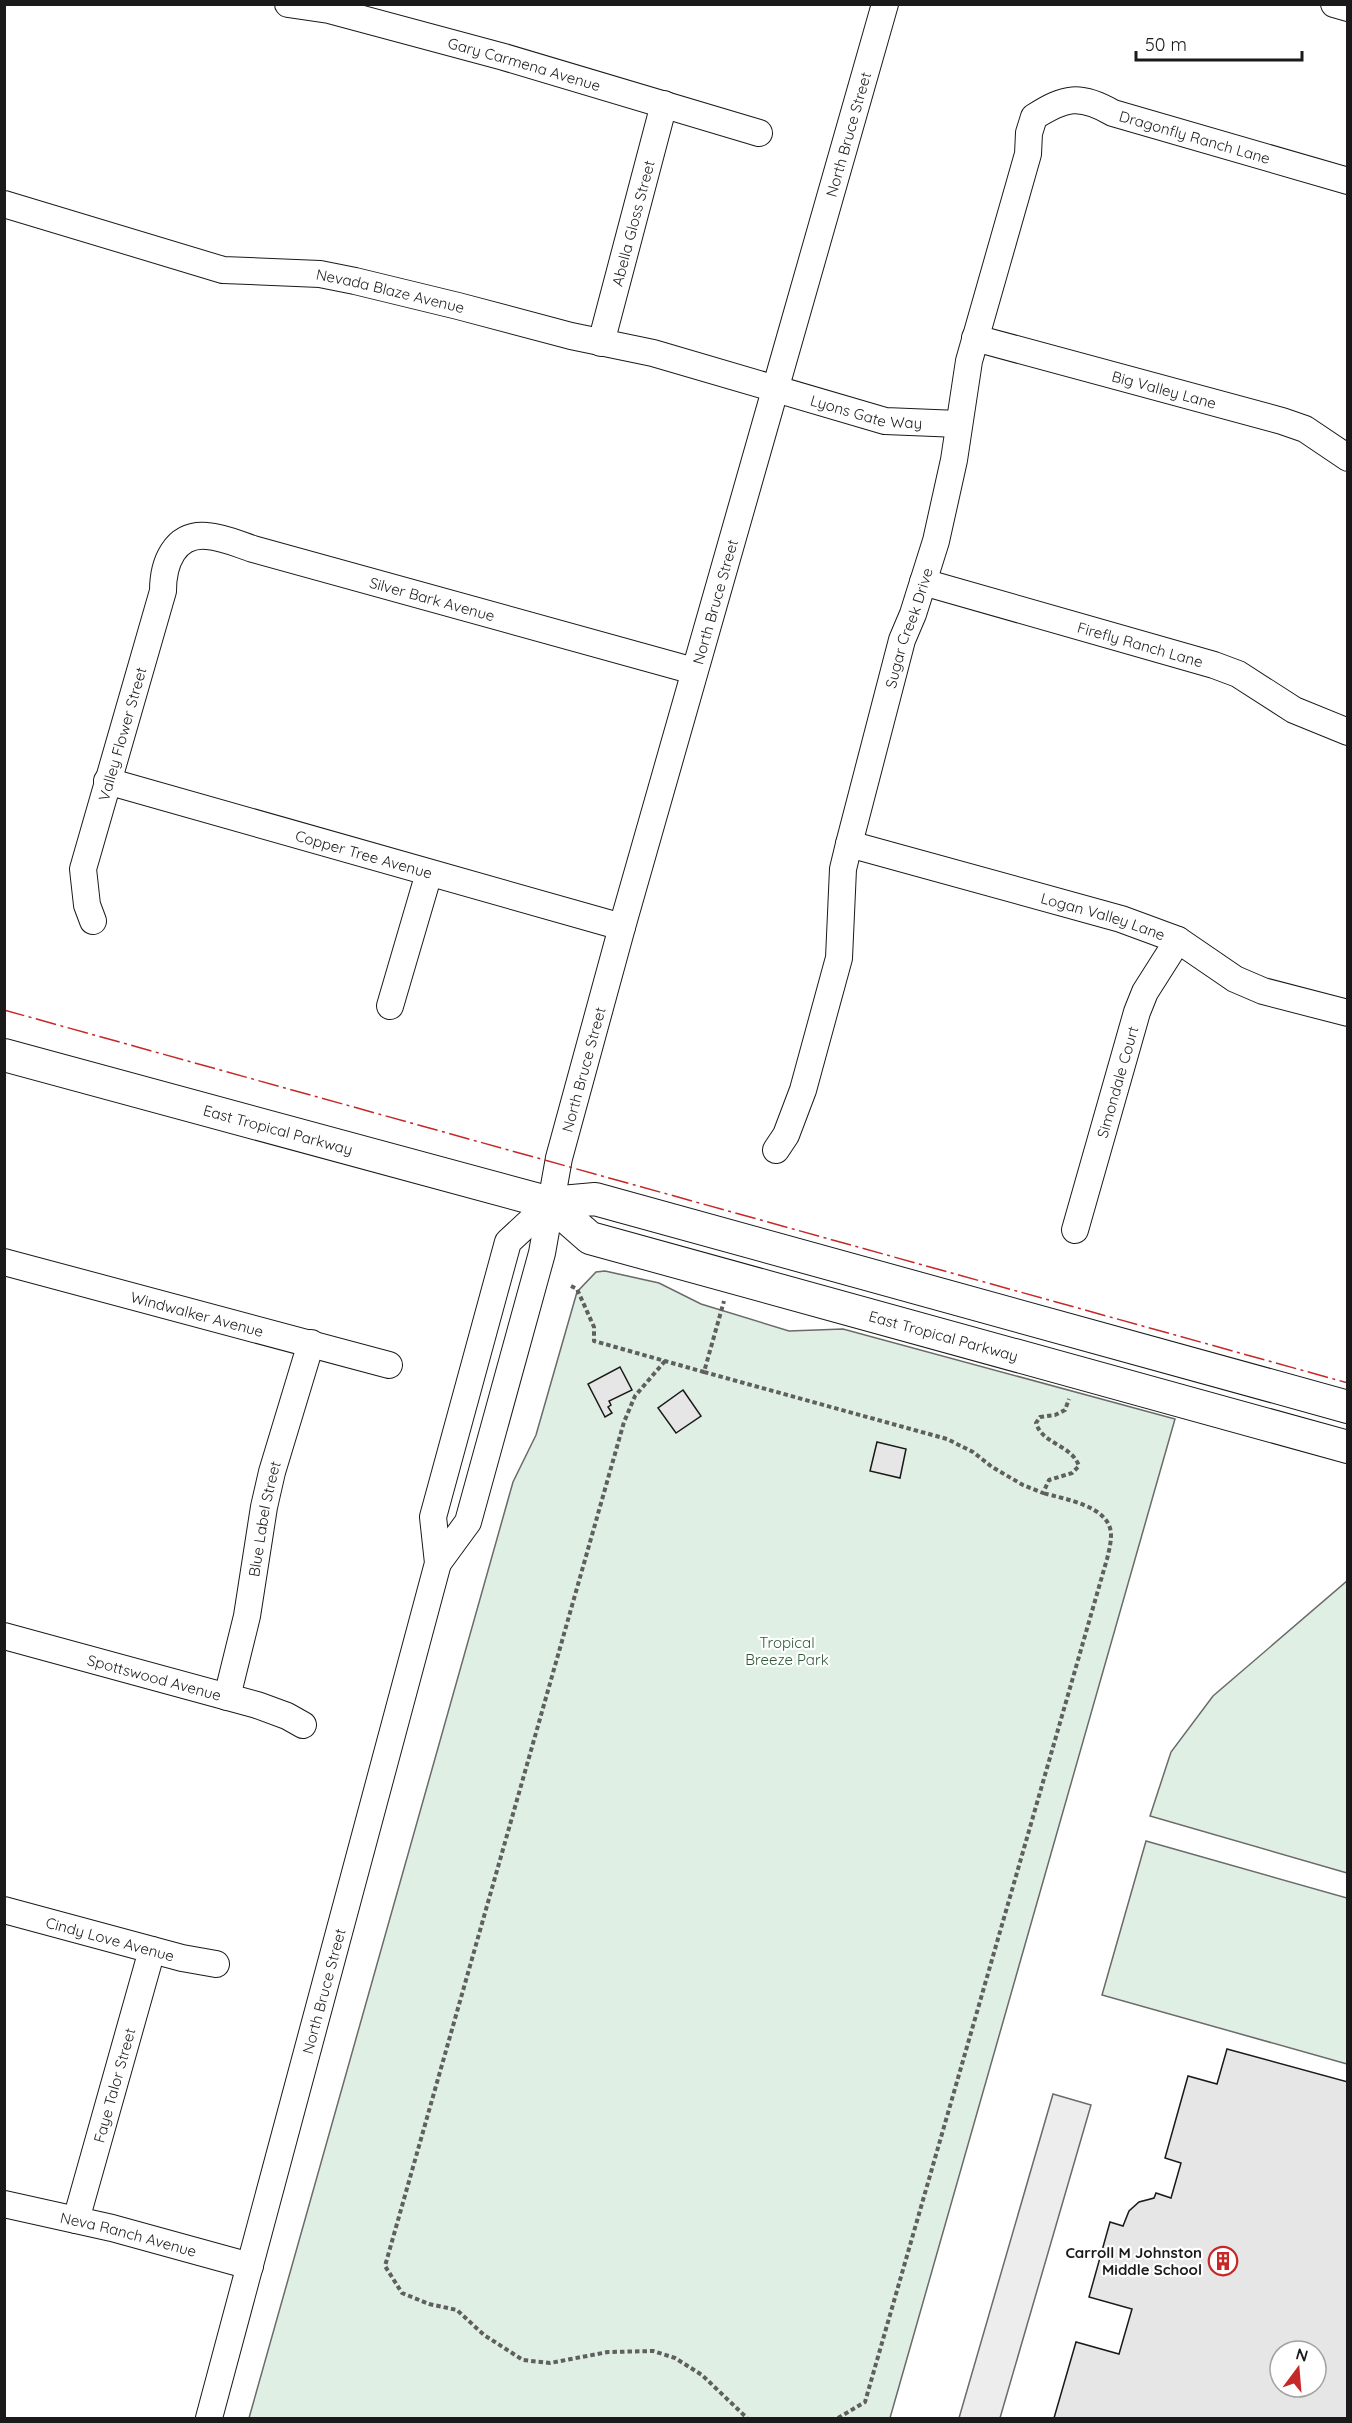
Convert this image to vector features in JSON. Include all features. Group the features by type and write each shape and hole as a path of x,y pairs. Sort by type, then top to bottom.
{"main road":[{"name":"East Tropical Parkway","path":"4,1055 550,1203 595,1199 1347,1407"},
{"name":"East Tropical Parkway","path":"550,1203 590,1238 1347,1447"}],"street":[{"name":"Gary Carmena Avenue","path":"288,4 329,10 504,57 759,133"},
{"name":"North Bruce Street","path":"209,2418 438,1563 468,1522 542,1253 559,1158 622,927 885,4"},
{"path":"1334,4 1347,8"},
{"name":"Dragonfly Ranch Lane","path":"1046,109 1069,99 1082,100 1113,113 1347,181"},
{"name":"Abella Gloss Street","path":"601,343 664,104"},
{"name":"Sugar Creek Drive","path":"776,1150 786,1135 803,1090 839,958 843,869 849,844 902,640 923,582 947,494 969,361 1028,154 1029,133 1034,117 1046,109"},
{"name":"Nevada Blaze Avenue","path":"4,204 223,270 320,274 355,281 601,343 653,353 775,387"},
{"name":"Big Valley Lane","path":"975,338 1282,421 1305,429 1347,458"},
{"name":"Lyons Gate Way","path":"775,387 885,422 959,424"},
{"name":"Silver Bark Avenue","path":"174,550 190,538 205,536 223,538 253,549 694,671"},
{"name":"Valley Flower Street","path":"93,921 87,905 83,869 163,591 163,573 166,562 174,550"},
{"name":"Firefly Ranch Lane","path":"923,582 1214,665 1238,674 1294,710 1347,732"},
{"name":"Copper Tree Avenue","path":"107,781 622,927"},
{"name":"Logan Valley Lane","path":"849,844 1121,919 1178,940 1235,979 1263,991 1347,1013"},
{"path":"390,1006 429,873"},
{"name":"Simondale Court","path":"1075,1230 1137,1012 1145,992 1178,940"},
{"name":"North Bruce Street","path":"438,1563 433,1517 508,1242 550,1203"},
{"name":"Windwalker Avenue","path":"4,1263 389,1365"},
{"name":"Blue Label Street","path":"227,1697 247,1616 264,1507 272,1472 310,1343"},
{"name":"Spottswood Avenue","path":"4,1635 227,1697 287,1716 303,1725"},
{"name":"Cindy Love Avenue","path":"4,1911 152,1950 216,1964"},
{"name":"Faye Talor Street","path":"76,2220 152,1950"},
{"name":"Neva Ranch Avenue","path":"4,2204 112,2228 250,2266"}],"path":[{"path":"704,1372 730,1277"},
{"path":"571,1286 577,1289 594,1327 594,1341 947,1439 973,1452 992,1467 1023,1485 1088,1506 1102,1515 1112,1533 1107,1559 865,2402 838,2418"},
{"path":"665,1361 635,1396 624,1422 385,2266 402,2293 429,2304 456,2310 483,2335 523,2360 550,2363 608,2352 653,2350 675,2358 702,2374 747,2418"},
{"path":"1043,1493 1049,1480 1072,1473 1078,1466 1076,1457 1039,1433 1036,1423 1040,1417 1055,1415 1065,1410 1069,1399"}],"green space":[{"name":"Tropical Breeze Park","path":"605,1271 659,1283 701,1304 789,1331 843,1329 1175,1419 890,2418 249,2418 513,1482 536,1435 577,1292 596,1272"},
{"path":"1347,1581 1347,1873 1150,1816 1171,1752 1213,1696"},
{"path":"1146,1841 1347,1898 1347,2064 1102,1995"}],"shaded area":[{"path":"1053,2094 1091,2105 1000,2418 959,2418"}],"building":[{"path":"620,1367 632,1390 609,1401 611,1405 608,1407 612,1413 605,1417 588,1384"},
{"path":"683,1390 701,1416 676,1433 658,1408"},
{"path":"877,1442 906,1449 900,1478 870,1471"},
{"name":"Carroll M Johnston Middle School","path":"1227,2049 1348,2082 1348,2418 1054,2418 1076,2342 1119,2354 1132,2309 1089,2297 1110,2222 1123,2226 1129,2211 1139,2202 1154,2198 1156,2193 1171,2198 1181,2163 1165,2158 1188,2076 1217,2084"}],"power":[{"path":"4,1010 1348,1383"}],"place":[{"name":"Carroll M Johnston Middle School","path":"1223,2261"}]}
